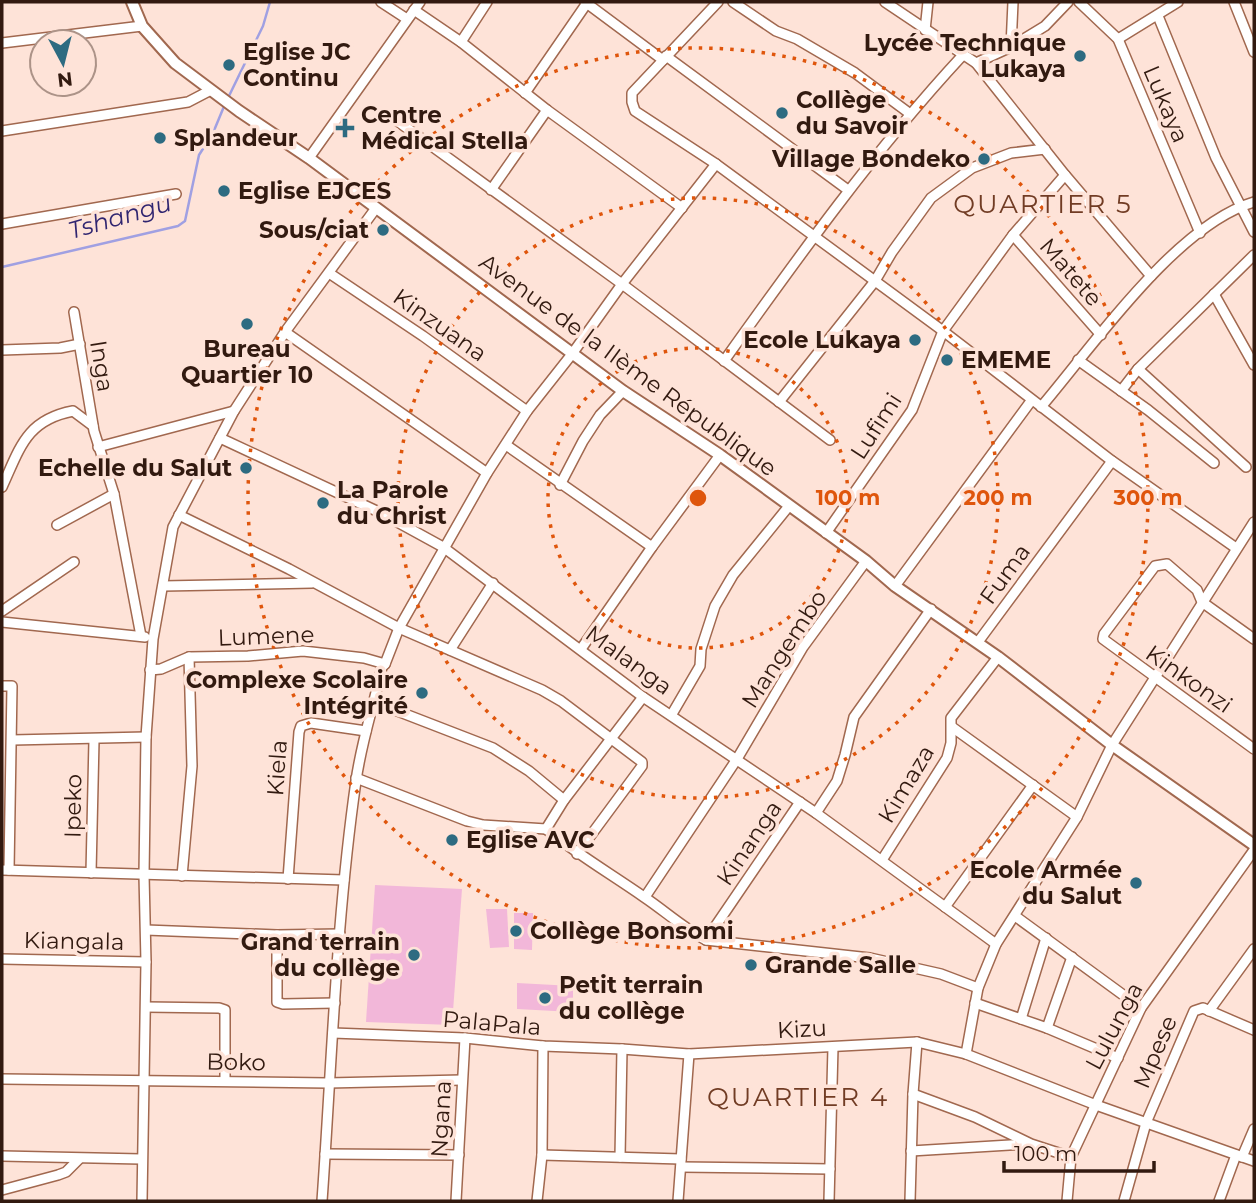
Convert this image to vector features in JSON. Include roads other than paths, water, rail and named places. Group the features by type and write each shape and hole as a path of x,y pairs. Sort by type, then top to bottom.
{"street":[{"name":"Avenue de la IIème République","path":"132,2 142,26 175,63 239,111 309,158 623,391 720,455 866,561 895,586 978,642 1112,745 1254,848"},
{"path":"381,2 407,19"},
{"path":"461,42 487,2"},
{"path":"718,2 632,93 635,111 716,164 943,331 1112,461 1236,548"},
{"path":"733,2 776,31 797,38 855,74 909,113"},
{"path":"885,2 976,63 1151,276"},
{"path":"925,30 928,2"},
{"path":"1011,47 1013,2"},
{"path":"976,63 1011,47 1045,26 1068,2"},
{"name":"Lukaya","path":"1079,2 1118,39 1200,233"},
{"path":"1118,39 1178,2"},
{"path":"1234,2 1254,52"},
{"path":"526,93 586,3 849,190"},
{"path":"309,158 417,6 547,110 682,208"},
{"path":"1158,16 1216,158 1254,232"},
{"path":"2,43 142,26"},
{"path":"724,361 813,236 909,113 962,56"},
{"path":"2,131 188,102 211,90"},
{"path":"491,190 547,110"},
{"path":"389,115 622,284 830,440"},
{"path":"779,402 875,282 892,252 932,198 972,168 1011,153 1045,149"},
{"path":"322,1201 344,880 356,778 382,667 399,628 443,547 527,411 716,164"},
{"name":"Lufimi","path":"826,533 912,410 943,331 1013,235 1065,174"},
{"path":"2,224 176,194"},
{"path":"1041,407 1151,276 1219,218 1254,202"},
{"path":"142,1201 146,1007 146,737 153,639 173,527 234,411 285,332 376,208"},
{"name":"Matete","path":"1013,235 1101,335"},
{"path":"1121,391 1138,369 1254,255"},
{"name":"Kinzuana","path":"329,273 527,411"},
{"path":"1214,294 1254,365"},
{"name":"Inga","path":"74,312 93,426 114,494 141,636"},
{"path":"285,332 487,473"},
{"path":"2,350 60,348 79,344"},
{"path":"1078,360 1214,463"},
{"path":"1138,369 1247,467"},
{"path":"560,485 600,415 623,391"},
{"path":"895,586 1031,401"},
{"path":"2,485 35,426 53,415 73,411 93,426"},
{"path":"98,446 234,411"},
{"name":"Malanga","path":"220,438 303,479 382,513 443,547 643,697 816,813 996,944"},
{"path":"506,445 652,547"},
{"path":"581,649 720,455"},
{"name":"Fuma","path":"978,642 1112,461"},
{"path":"57,525 114,494"},
{"path":"672,714 700,666 701,649 715,606 733,575 789,506"},
{"path":"179,515 399,628 542,690 561,701 642,762 642,766 577,854"},
{"path":"966,1054 978,988 996,944 1077,817 1112,745 1236,548 1252,530"},
{"name":"Mangembo","path":"737,759 803,647 866,561"},
{"path":"2,611 74,562"},
{"name":"Kinkonzi","path":"1202,602 1197,590 1167,565 1155,566 1103,639 1254,748"},
{"path":"163,586 314,582"},
{"path":"450,650 494,583"},
{"path":"1202,602 1254,639"},
{"path":"816,813 837,781 854,717 931,610"},
{"path":"2,622 153,639"},
{"name":"Lumene","path":"150,670 161,669 189,657 248,656 303,651 365,658 385,664"},
{"path":"182,876 192,766 189,657"},
{"name":"Kimaza","path":"882,860 947,758 951,718 998,657"},
{"path":"2,686 12,686 5,870 344,880"},
{"path":"546,828 564,800 643,697"},
{"path":"374,702 493,748 529,771 564,800"},
{"name":"Kiela","path":"288,879 301,726 311,723 366,731"},
{"path":"952,727 1077,817"},
{"name":"Ipeko","path":"12,740 146,737"},
{"name":"Ipeko","path":"91,873 94,740"},
{"path":"645,897 737,759"},
{"path":"356,778 467,821 483,825 546,828 577,854 706,940 870,958 941,974 978,988"},
{"path":"945,907 1033,785"},
{"name":"Kinanga","path":"706,940 800,802"},
{"name":"Lulunga","path":"1067,1201 1071,1157 1141,1008 1254,848"},
{"name":"Mpese","path":"1015,916 1141,1008"},
{"path":"146,930 340,934"},
{"path":"277,934 277,1002 335,1003"},
{"path":"1021,1019 1046,938"},
{"name":"Mpese","path":"1209,1011 1254,949"},
{"path":"1048,1028 1072,957"},
{"name":"Kiangala","path":"2,959 146,962"},
{"name":"Mpese","path":"975,1003 1048,1028 1118,1058"},
{"path":"146,1007 225,1010 225,1081"},
{"name":"Mpese","path":"1146,1123 1194,1011 1198,1008 1209,1011 1254,1030"},
{"name":"PalaPala","path":"333,1034 465,1038 689,1055"},
{"name":"Ngana","path":"456,1201 465,1038"},
{"path":"909,1201 917,1042"},
{"name":"Kizu","path":"689,1055 917,1042 966,1054 1096,1105 1254,1161"},
{"path":"537,1201 542,1155 543,1046"},
{"path":"829,1201 833,1047"},
{"path":"620,1157 622,1049"},
{"path":"678,1201 689,1055"},
{"path":"2,1079 144,1081"},
{"name":"Boko","path":"144,1081 328,1083 462,1080"},
{"path":"913,1094 975,1117 1031,1144 1071,1157"},
{"path":"1124,1201 1146,1123"},
{"path":"1219,1201 1254,1129"},
{"path":"911,1151 1031,1144"},
{"path":"325,1154 459,1155"},
{"path":"542,1155 830,1168"},
{"path":"2,1156 141,1159"},
{"path":"2,1190 66,1172 79,1159"}],"waterway":[{"name":"Tshangu","path":"228,98 263,26 270,2"},
{"name":"Tshangu","path":"2,267 178,226 185,221 199,155 213,133 225,104"}],"place":[{"name":"Lycée Technique Lukaya","path":"1080,56"},
{"name":"Eglise JC Continu","path":"229,65"},
{"name":"Collège du Savoir","path":"782,113"},
{"name":"Centre Médical Stella","path":"345,128"},
{"name":"Splandeur","path":"160,138"},
{"name":"Village Bondeko","path":"984,159"},
{"name":"Eglise EJCES","path":"224,191"},
{"name":"Sous/ciat","path":"383,230"},
{"name":"Bureau Quartier 10","path":"247,324"},
{"name":"Ecole Lukaya","path":"915,340"},
{"name":"EMEME","path":"947,360"},
{"name":"Echelle du Salut","path":"246,468"},
{"name":"La Parole du Christ","path":"323,503"},
{"name":"Complexe Scolaire Intégrité","path":"422,693"},
{"name":"Eglise AVC","path":"452,840"},
{"name":"Ecole Armée du Salut","path":"1136,883"},
{"name":"Collège Bonsomi","path":"516,931"},
{"name":"Grand terrain du collège","path":"414,955"},
{"name":"Grande Salle","path":"751,965"},
{"name":"Petit terrain du collège","path":"545,998"}],"district":[{"name":"QUARTIER 5","path":"1043,204"},
{"name":"QUARTIER 4","path":"798,1097"}]}
